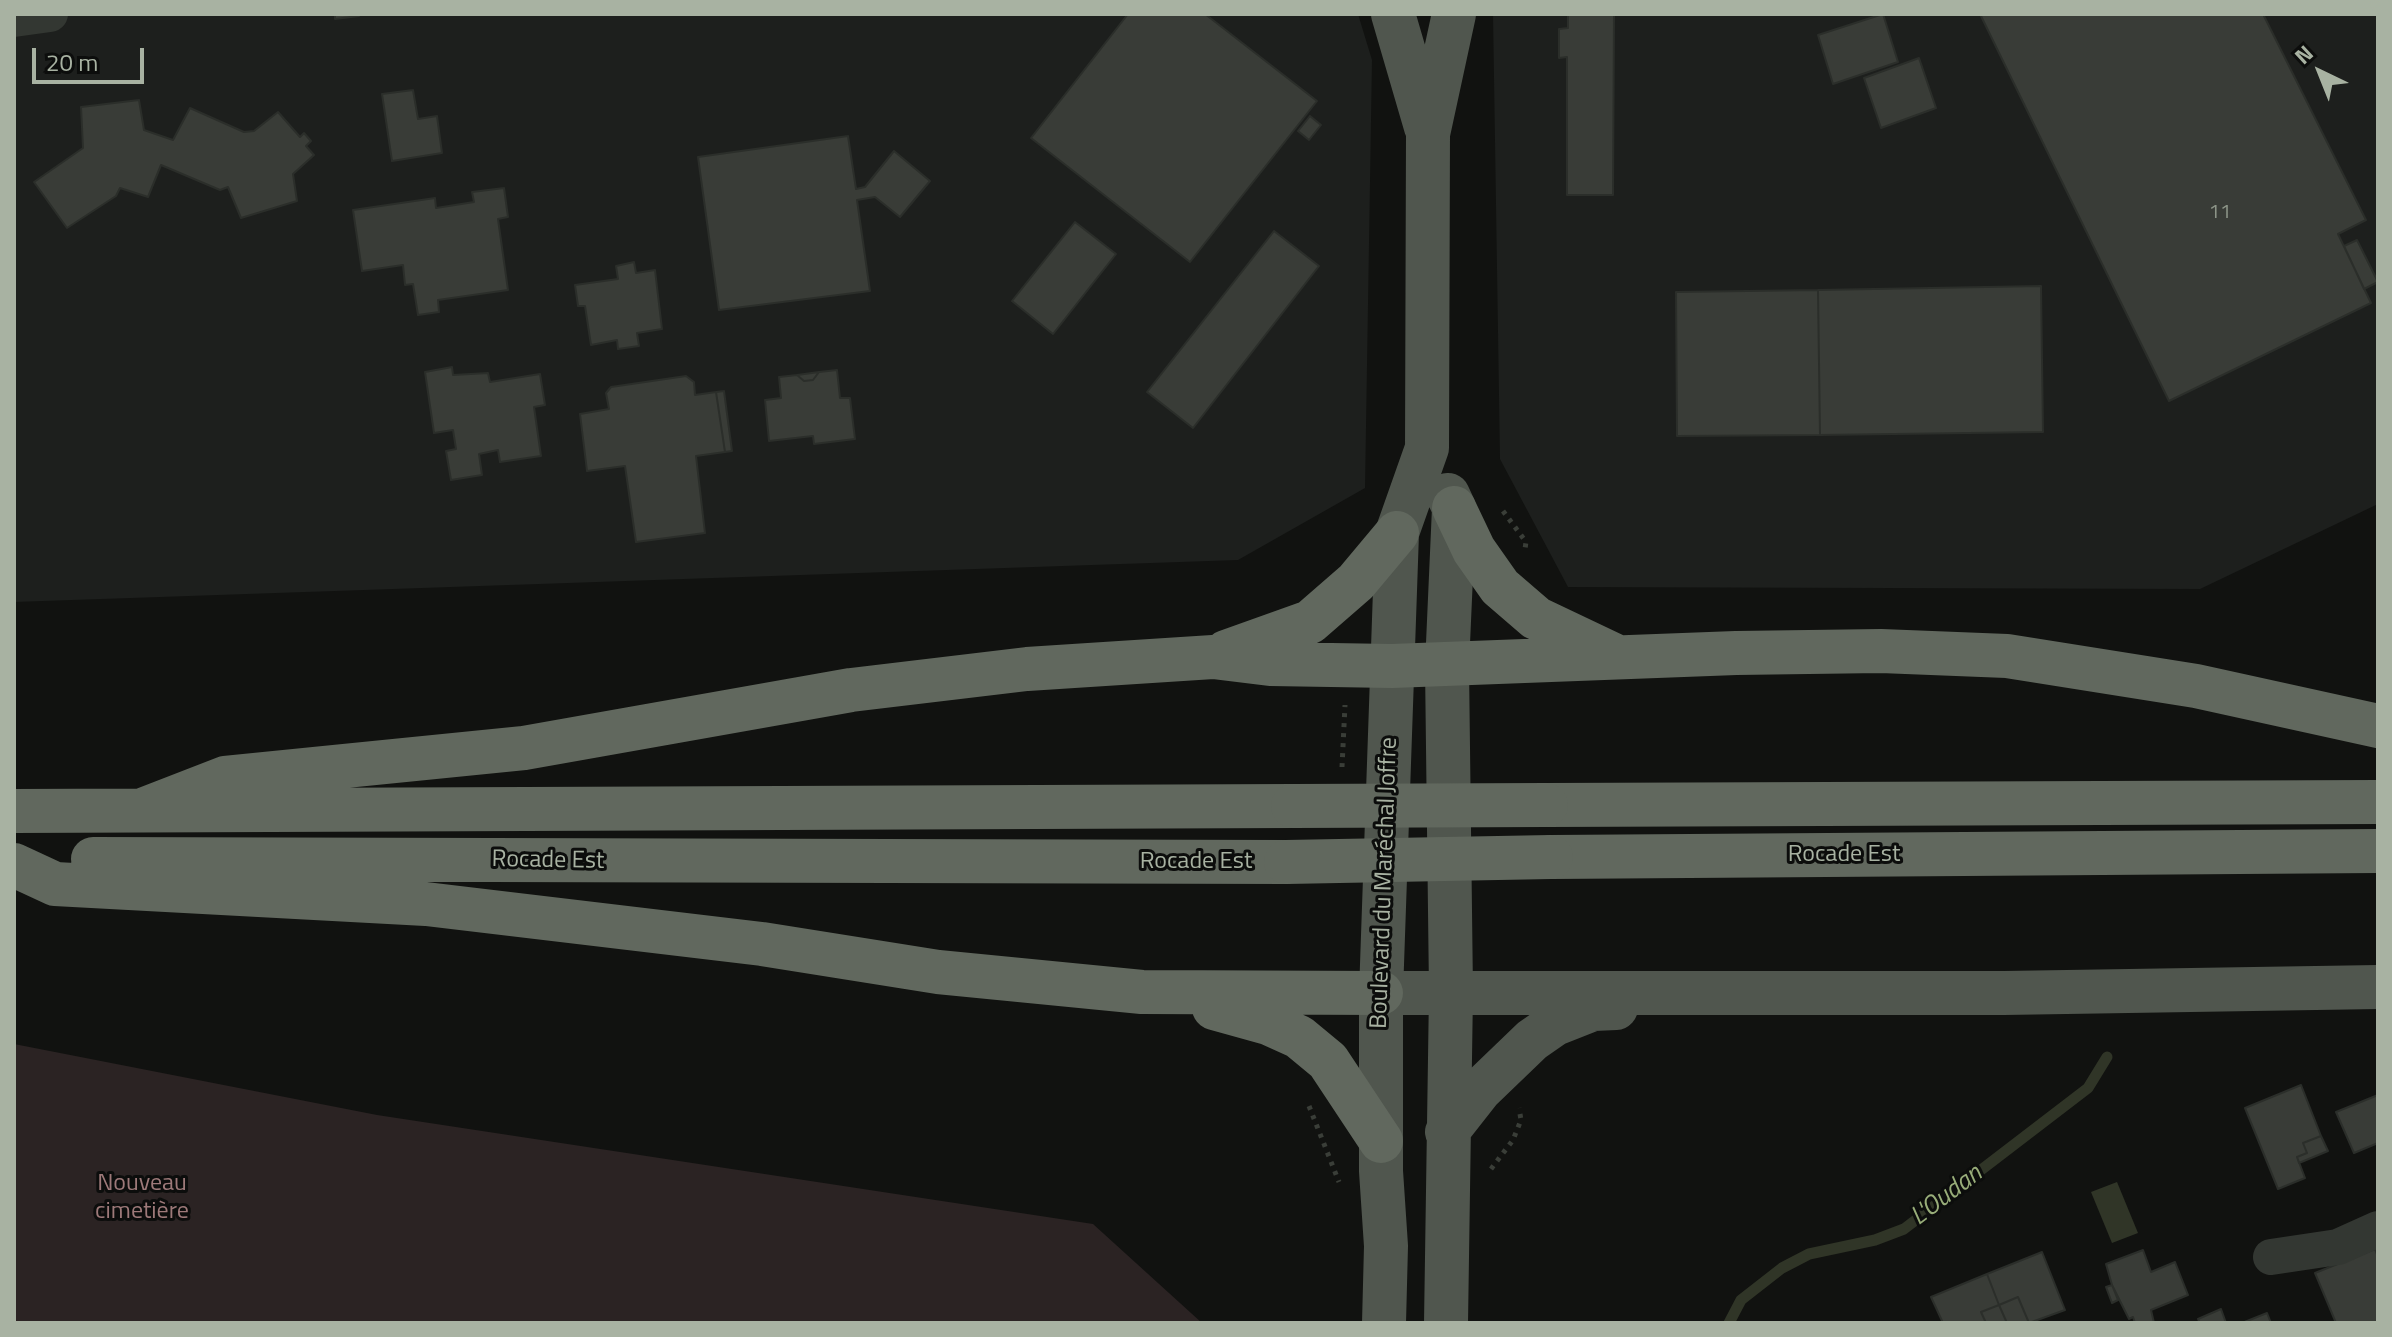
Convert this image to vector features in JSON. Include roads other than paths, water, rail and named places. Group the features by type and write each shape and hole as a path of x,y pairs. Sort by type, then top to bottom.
{"highway":[{"path":"1454,508 1474,550 1500,587 1536,618 1622,659"},
{"path":"1213,657 1310,622 1356,582 1397,533"},
{"path":"145,809 225,778 524,748 851,690 1027,669 1213,657 1270,664 1447,666 1881,651 2007,656 2196,686 2378,726"},
{"path":"14,811 2378,802"},
{"name":"Rocade Est","path":"14,859 1286,862 2378,851"},
{"path":"14,865 55,884 426,904 762,944 938,972 1142,992 1381,993"},
{"path":"1142,992 1243,1015 1299,1037 1328,1061 1356,1098 1381,1141"}],"main road":[{"name":"Boulevard du Maréchal Joffre","path":"1393,14 1428,134"},
{"name":"Boulevard du Maréchal Joffre","path":"1384,1323 1386,1246 1381,1141 1381,993 1397,533 1427,448 1428,134 1454,14"},
{"name":"Boulevard du Maréchal Joffre","path":"1427,448 1454,508 1447,666 1451,992 1446,1323"},
{"path":"1381,993 2378,987"},
{"path":"1447,1132 1480,1090 1532,1040 1555,1024 1593,1009 1870,992"}],"street":[{"path":"14,19 50,14"},
{"path":"2271,1257 2338,1247 2378,1229"}],"waterway":[{"name":"L'Oudan","path":"1729,1323 1741,1300 1782,1268 1809,1254 1875,1240 1904,1229 2088,1088 2107,1057"}],"park label":[{"name":"Nouveau cimetière","path":"142,1198"}]}
